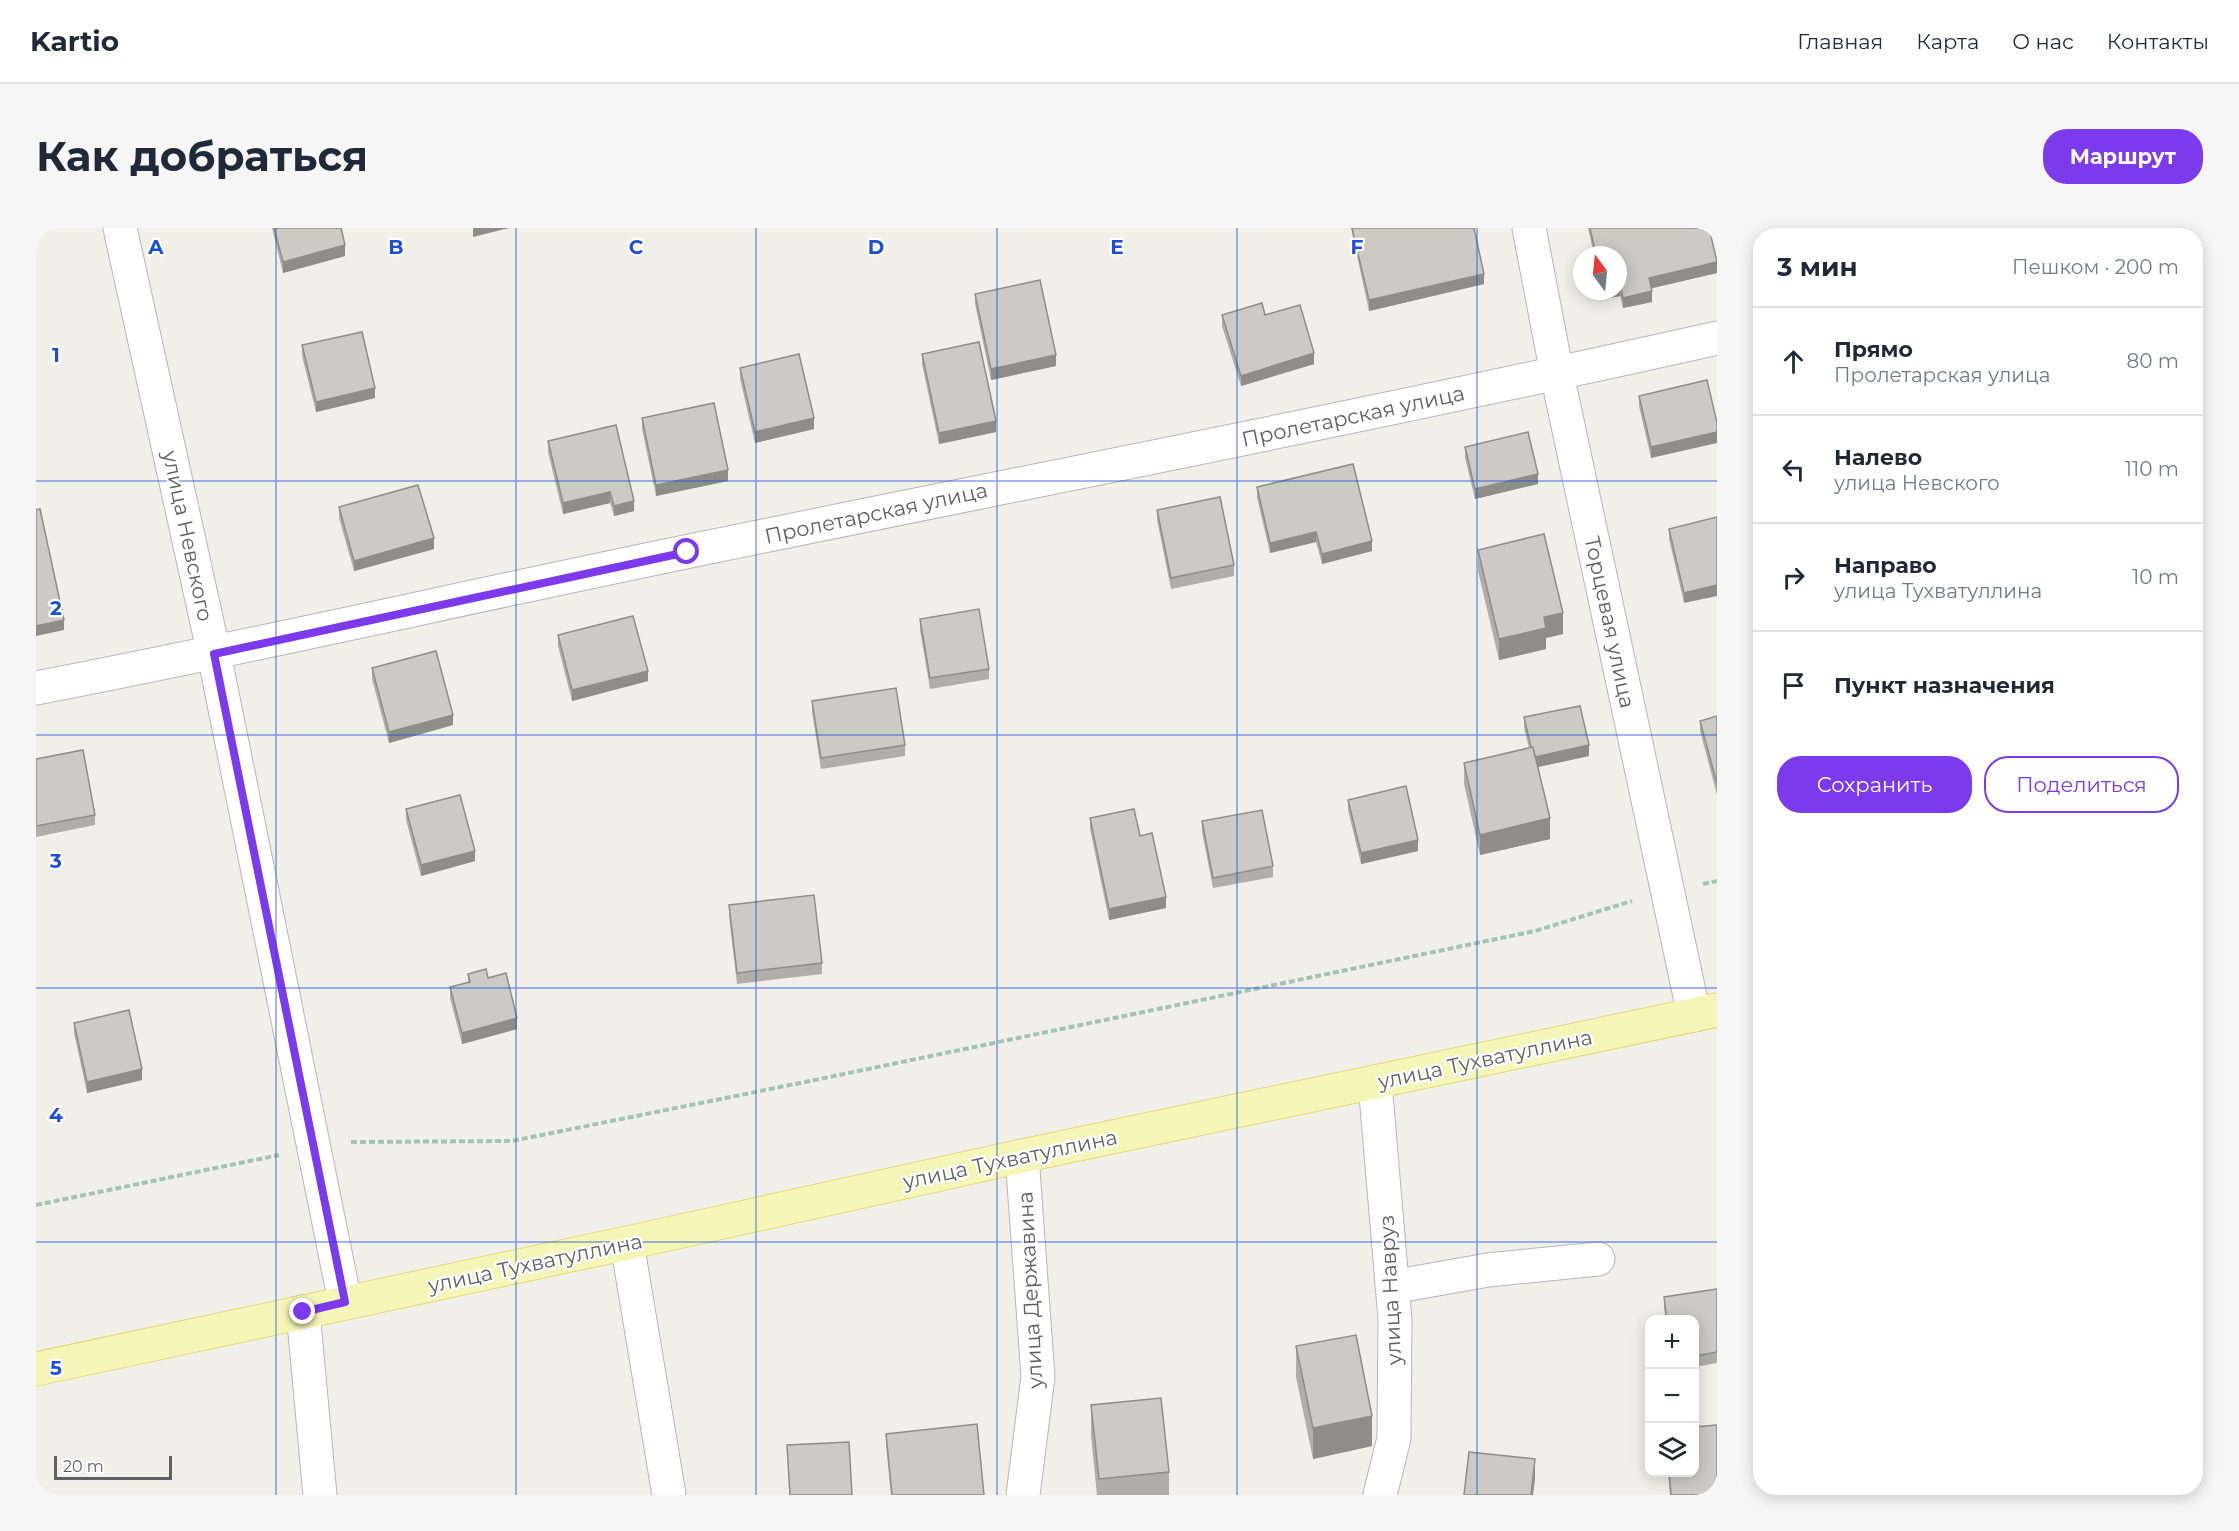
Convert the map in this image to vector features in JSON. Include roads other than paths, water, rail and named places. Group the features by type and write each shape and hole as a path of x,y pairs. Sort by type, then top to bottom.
{"main road":[{"name":"улица Тухватуллина","path":"36,1369 1022,1156 1706,1012"}],"street":[{"name":"улица Невского","path":"120,228 214,654 345,1302"},
{"name":"Торцевая улица","path":"1529,228 1557,374 1668,891 1706,1012"},
{"name":"Пролетарская улица","path":"36,688 214,654 676,554 1557,374 1717,338"},
{"name":"улица Навруз","path":"1375,1083 1395,1319 1394,1438 1380,1495"},
{"name":"улица Державина","path":"1022,1156 1038,1377 1023,1495"},
{"path":"627,1243 669,1495"},
{"path":"1392,1287 1488,1270 1598,1259"},
{"path":"303,1312 320,1495"}]}
